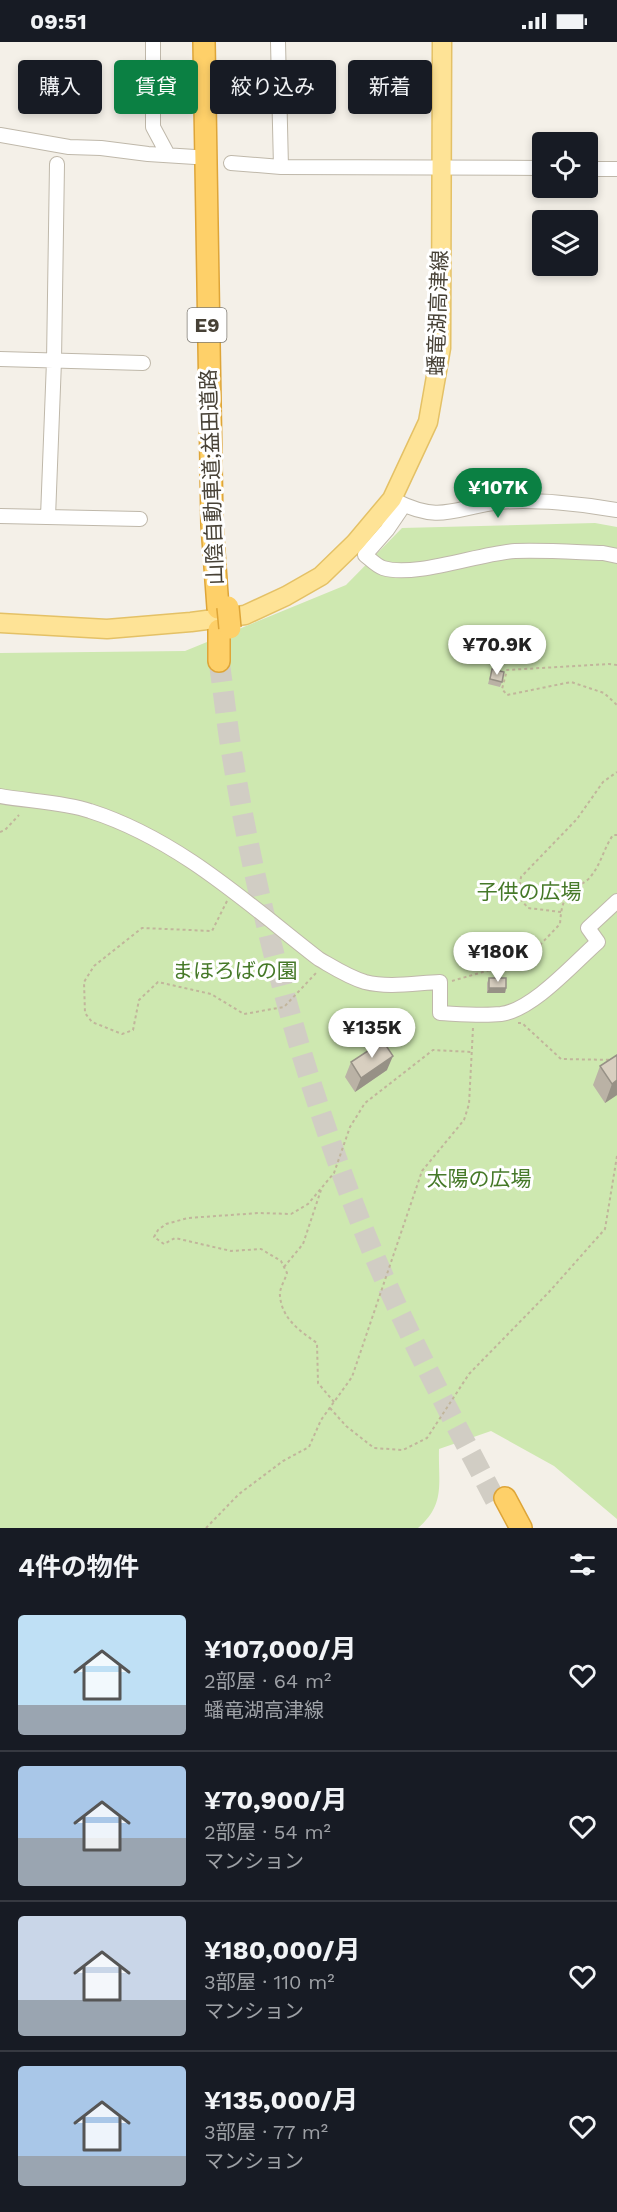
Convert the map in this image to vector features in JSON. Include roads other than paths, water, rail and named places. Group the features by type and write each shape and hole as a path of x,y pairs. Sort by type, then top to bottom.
{"highway":[{"name":"山陰自動車道;益田道路","path":"204,42 211,513 223,607 225,658"},
{"name":"山陰自動車道;益田道路","path":"213,42 223,607"}],"main road":[{"name":"蟠竜湖高津線","path":"0,623 107,629 245,615 286,596 321,576 398,502 428,422 441,348 442,42"}],"street":[{"path":"153,42 153,127 168,154"},
{"path":"278,42 281,167"},
{"path":"0,135 69,147 195,157"},
{"path":"231,163 281,167 532,168"},
{"path":"48,517 54,361 57,164"},
{"path":"598,169 617,169"},
{"path":"0,359 143,363"},
{"path":"617,510 552,503 501,502 440,514 415,511 398,502 387,530 365,555 382,568 394,570 415,570 516,551 603,553 617,556"},
{"path":"0,516 140,519"},
{"path":"0,796 87,810 128,824 167,844 319,959 345,975 366,982 387,984 440,982 440,1013 473,1021 517,1010 534,1000 598,942 588,928 617,901"}],"tunnel":[{"path":"219,661 231,748 256,879 285,996 321,1113 362,1226 392,1297 497,1503"}],"park label":[{"name":"子供の広場","path":"529,892"},
{"name":"まほろばの園","path":"235,971"},
{"name":"太陽の広場","path":"479,1179"}]}
